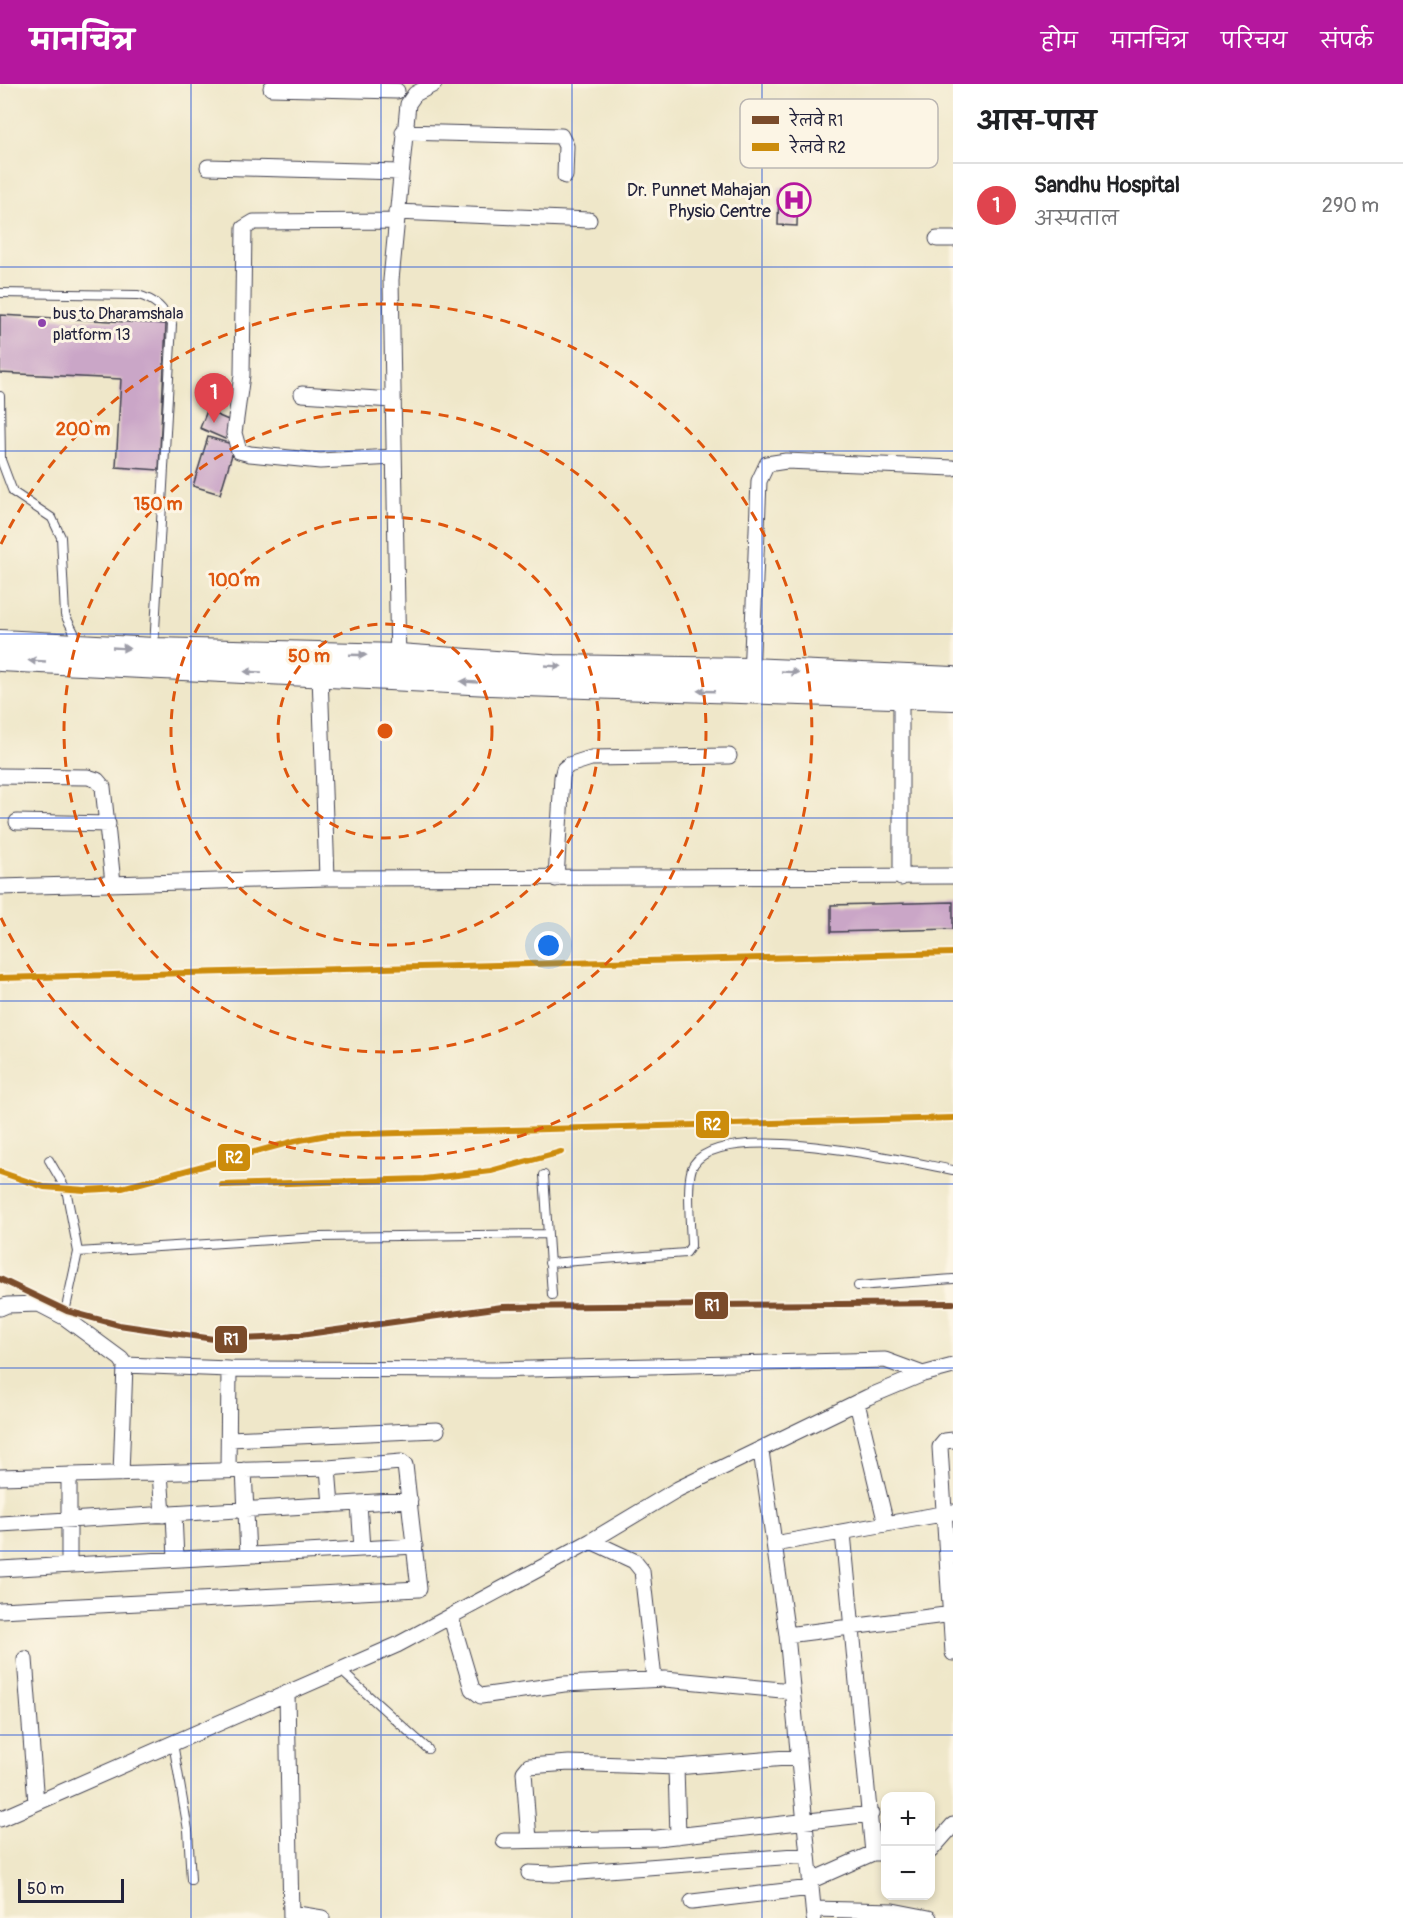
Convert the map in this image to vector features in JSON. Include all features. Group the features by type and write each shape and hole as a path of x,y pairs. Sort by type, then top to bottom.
{"main road":[{"path":"0,642 83,655 153,659 398,667 553,667 751,681 901,688 953,699"},
{"path":"0,659 83,655"},
{"path":"153,659 320,675 398,667"},
{"path":"901,688 953,679"}],"street":[{"path":"398,667 391,280 403,132 408,104 416,94 434,84"},
{"path":"272,88 396,88 408,104"},
{"path":"403,132 561,136 566,146 565,176"},
{"path":"208,167 400,172"},
{"path":"394,457 320,461 239,451 234,433 243,375 244,228 254,222 396,217 589,220"},
{"path":"937,239 953,239"},
{"path":"303,394 392,400"},
{"path":"751,681 759,481 767,464 786,461 953,468"},
{"path":"320,675 327,878"},
{"path":"901,688 901,878"},
{"path":"556,879 562,777 564,769 569,765 591,758 729,756"},
{"path":"0,776 88,777 97,780 103,787 113,883"},
{"path":"17,822 108,824"},
{"path":"0,887 327,878 901,878 953,876"},
{"path":"0,1296 26,1304"},
{"path":"0,1308 39,1304 64,1317 122,1359 125,1365 122,1474"},
{"path":"125,1365 229,1369 493,1371 885,1360 923,1374"},
{"path":"0,1819 340,1670 451,1618 678,1490 857,1403 923,1374 953,1366"},
{"path":"228,1471 229,1369"},
{"path":"857,1403 886,1524"},
{"path":"229,1439 437,1430"},
{"path":"953,1440 945,1441 940,1447 948,1478 953,1653"},
{"path":"760,1451 787,1635 813,1914 893,1911 929,1918"},
{"path":"0,1478 328,1468 400,1462 405,1465 419,1589 0,1610"},
{"path":"328,1468 331,1505"},
{"path":"244,1470 248,1510 248,1555"},
{"path":"160,1473 176,1559"},
{"path":"69,1475 69,1565"},
{"path":"0,1524 410,1500"},
{"path":"359,1503 363,1549"},
{"path":"774,1544 949,1512"},
{"path":"692,1902 811,1884 879,1853 871,1814 843,1533"},
{"path":"591,1541 634,1561 642,1571 654,1680"},
{"path":"0,1569 415,1546"},
{"path":"787,1635 952,1615"},
{"path":"451,1618 472,1689 481,1696 564,1684 654,1680 792,1691"},
{"path":"25,1659 36,1803"},
{"path":"287,1693 291,1916 322,1918"},
{"path":"529,1840 524,1772 529,1766 569,1763 676,1767 799,1757"},
{"path":"676,1767 678,1836"},
{"path":"504,1841 678,1836 871,1814"},
{"path":"934,1846 953,1825"},
{"path":"529,1873 554,1874 808,1855"}],"lane":[{"path":"0,293 138,295 152,299 164,310 172,324 153,659"},
{"path":"0,396 1,460 13,492 52,518 61,537 64,615 83,655"},
{"path":"549,1263 686,1253 691,1246 690,1172 700,1157 719,1150 762,1143 834,1148 953,1170"},
{"path":"49,1160 66,1189 78,1252 64,1317"},
{"path":"544,1175 552,1295"},
{"path":"78,1252 319,1237 547,1234"},
{"path":"858,1286 953,1279"},
{"path":"340,1670 428,1749"},
{"path":"173,1743 188,1830 191,1880"}],"building":[{"path":"779,187 798,187 797,226 778,225"},
{"path":"0,315 166,324 159,470 116,467 121,379 0,373"},
{"path":"207,411 233,422 225,439 200,428"},
{"path":"208,437 235,445 220,494 193,486"},
{"path":"953,902 953,929 831,932 831,905"}],"rail line":[{"name":"R2","path":"0,978 953,953"},
{"name":"R2","path":"0,1172 44,1187 85,1190 122,1188 295,1141 327,1135 953,1118"},
{"name":"R2","path":"222,1185 424,1179 491,1171 561,1152"},
{"name":"R1","path":"0,1279 67,1311 119,1325 220,1340 286,1337 502,1307 953,1303"}],"place":[{"name":"Dr. Punnet Mahajan Physio Centre","path":"794,200"},
{"name":"bus to Dharamshala platform 13","path":"42,323"},
{"name":"Sandhu Hospital","path":"214,423"}]}
